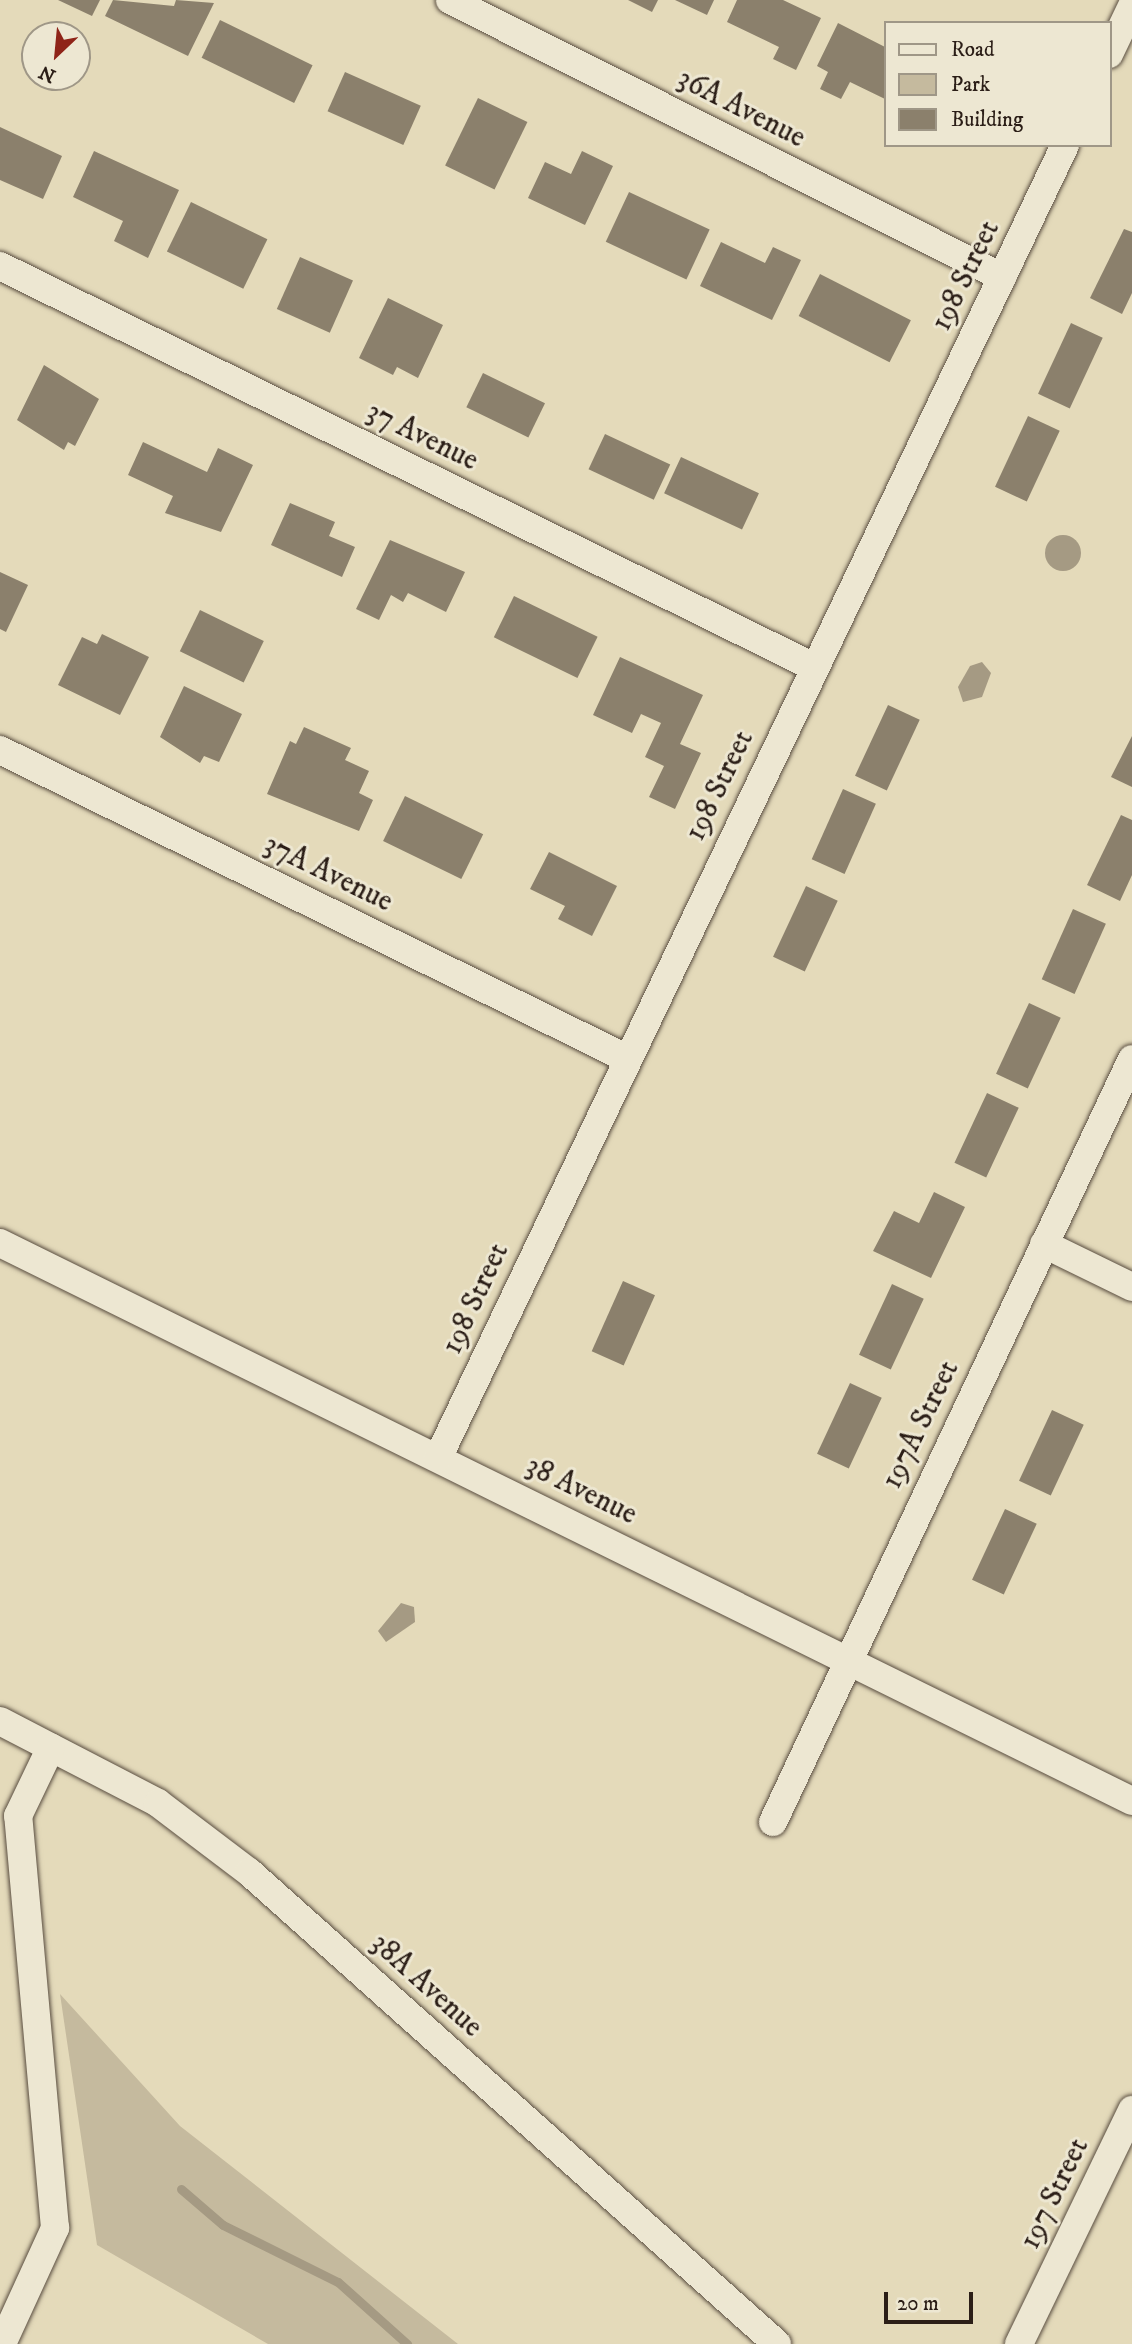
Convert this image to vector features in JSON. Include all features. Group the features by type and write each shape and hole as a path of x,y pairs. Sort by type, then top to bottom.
{"street":[{"name":"36A Avenue","path":"450,0 1002,277"},
{"path":"1111,50 1132,6"},
{"name":"198 Street","path":"438,1458 626,1058 1064,147"},
{"name":"37 Avenue","path":"0,266 814,667"},
{"name":"37A Avenue","path":"0,750 626,1058"},
{"name":"197A Street","path":"773,1822 847,1658 1132,1059"},
{"name":"38 Avenue","path":"0,1243 847,1658 1132,1801"},
{"path":"1044,1244 1132,1287"},
{"name":"38A Avenue","path":"0,1721 158,1802 249,1872 777,2344"},
{"path":"2,2344 55,2228 18,1816 51,1746"},
{"name":"197 Street","path":"1019,2344 1132,2110"}],"green space":[{"path":"60,1994 180,2126 458,2344 268,2344 97,2245"}],"shaded area":[{"path":"1063,535 1075,541 1081,553 1075,565 1063,571 1051,565 1045,553 1051,541"},
{"path":"982,662 991,673 982,697 963,702 958,687 970,666"},
{"path":"401,1603 414,1607 415,1622 386,1642 378,1631"}],"building":[{"path":"58,0 100,0 92,16"},
{"path":"113,0 174,6 176,0 214,3 188,56 105,16"},
{"path":"628,0 658,0 652,12"},
{"path":"675,0 714,0 707,15"},
{"path":"737,0 783,0 821,18 796,70 773,59 779,47 727,22"},
{"path":"220,20 313,65 294,103 202,58"},
{"path":"838,23 884,46 884,99 850,82 841,99 820,89 828,72 817,66"},
{"path":"345,72 421,106 403,145 328,111"},
{"path":"478,98 527,122 495,190 445,165"},
{"path":"0,127 62,156 43,199 0,180"},
{"path":"94,151 179,190 148,258 114,241 123,221 73,197"},
{"path":"582,151 613,166 585,225 528,198 545,162 571,174"},
{"path":"629,192 710,230 686,279 606,242"},
{"path":"191,202 267,239 243,289 167,251"},
{"path":"1124,229 1132,232 1132,293 1122,314 1090,298"},
{"path":"721,242 765,263 773,247 801,260 772,320 700,286"},
{"path":"300,257 353,281 330,333 277,309"},
{"path":"820,274 911,320 890,362 799,316"},
{"path":"388,298 443,325 418,378 397,367 393,375 359,358"},
{"path":"1071,323 1103,338 1070,408 1038,394"},
{"path":"44,365 99,399 75,446 68,442 64,450 17,420"},
{"path":"483,373 545,403 528,437 466,407"},
{"path":"1028,416 1060,431 1027,501 995,487"},
{"path":"605,434 670,464 654,500 589,469"},
{"path":"143,442 207,472 218,448 253,465 221,532 165,513 173,496 128,475"},
{"path":"681,457 759,493 742,530 664,493"},
{"path":"290,503 335,522 329,536 355,547 342,577 271,545"},
{"path":"390,540 465,572 446,612 408,593 403,602 391,595 379,620 356,609"},
{"path":"0,572 28,585 6,632 0,629"},
{"path":"514,596 598,637 577,678 494,637"},
{"path":"200,610 264,641 244,682 180,651"},
{"path":"102,634 149,657 120,715 58,685 82,637 97,644"},
{"path":"620,657 703,695 680,744 701,753 675,809 649,797 664,766 645,757 661,723 641,714 632,733 593,715"},
{"path":"184,686 242,714 219,762 204,756 200,763 160,737"},
{"path":"888,705 920,720 887,790 855,776"},
{"path":"304,727 351,748 345,760 369,771 359,793 373,800 359,831 267,794 290,741 296,744"},
{"path":"1132,736 1132,787 1111,777"},
{"path":"843,789 876,804 845,874 812,859"},
{"path":"405,796 483,834 461,879 383,841"},
{"path":"1121,815 1132,820 1132,875 1120,901 1087,885"},
{"path":"549,852 617,886 592,936 558,919 565,906 530,889"},
{"path":"806,886 838,901 805,971 773,957"},
{"path":"1073,909 1106,924 1075,994 1042,979"},
{"path":"1029,1003 1061,1018 1028,1088 996,1074"},
{"path":"987,1093 1019,1108 986,1178 954,1163"},
{"path":"934,1192 965,1207 931,1278 873,1251 894,1211 919,1223"},
{"path":"623,1281 655,1295 624,1366 592,1351"},
{"path":"892,1284 924,1299 891,1369 859,1355"},
{"path":"850,1383 882,1398 849,1468 817,1454"},
{"path":"1052,1410 1084,1425 1051,1495 1019,1481"},
{"path":"1005,1509 1037,1524 1004,1594 972,1580"}],"waterway":[{"path":"181,2189 223,2225 338,2282 407,2344"}]}
